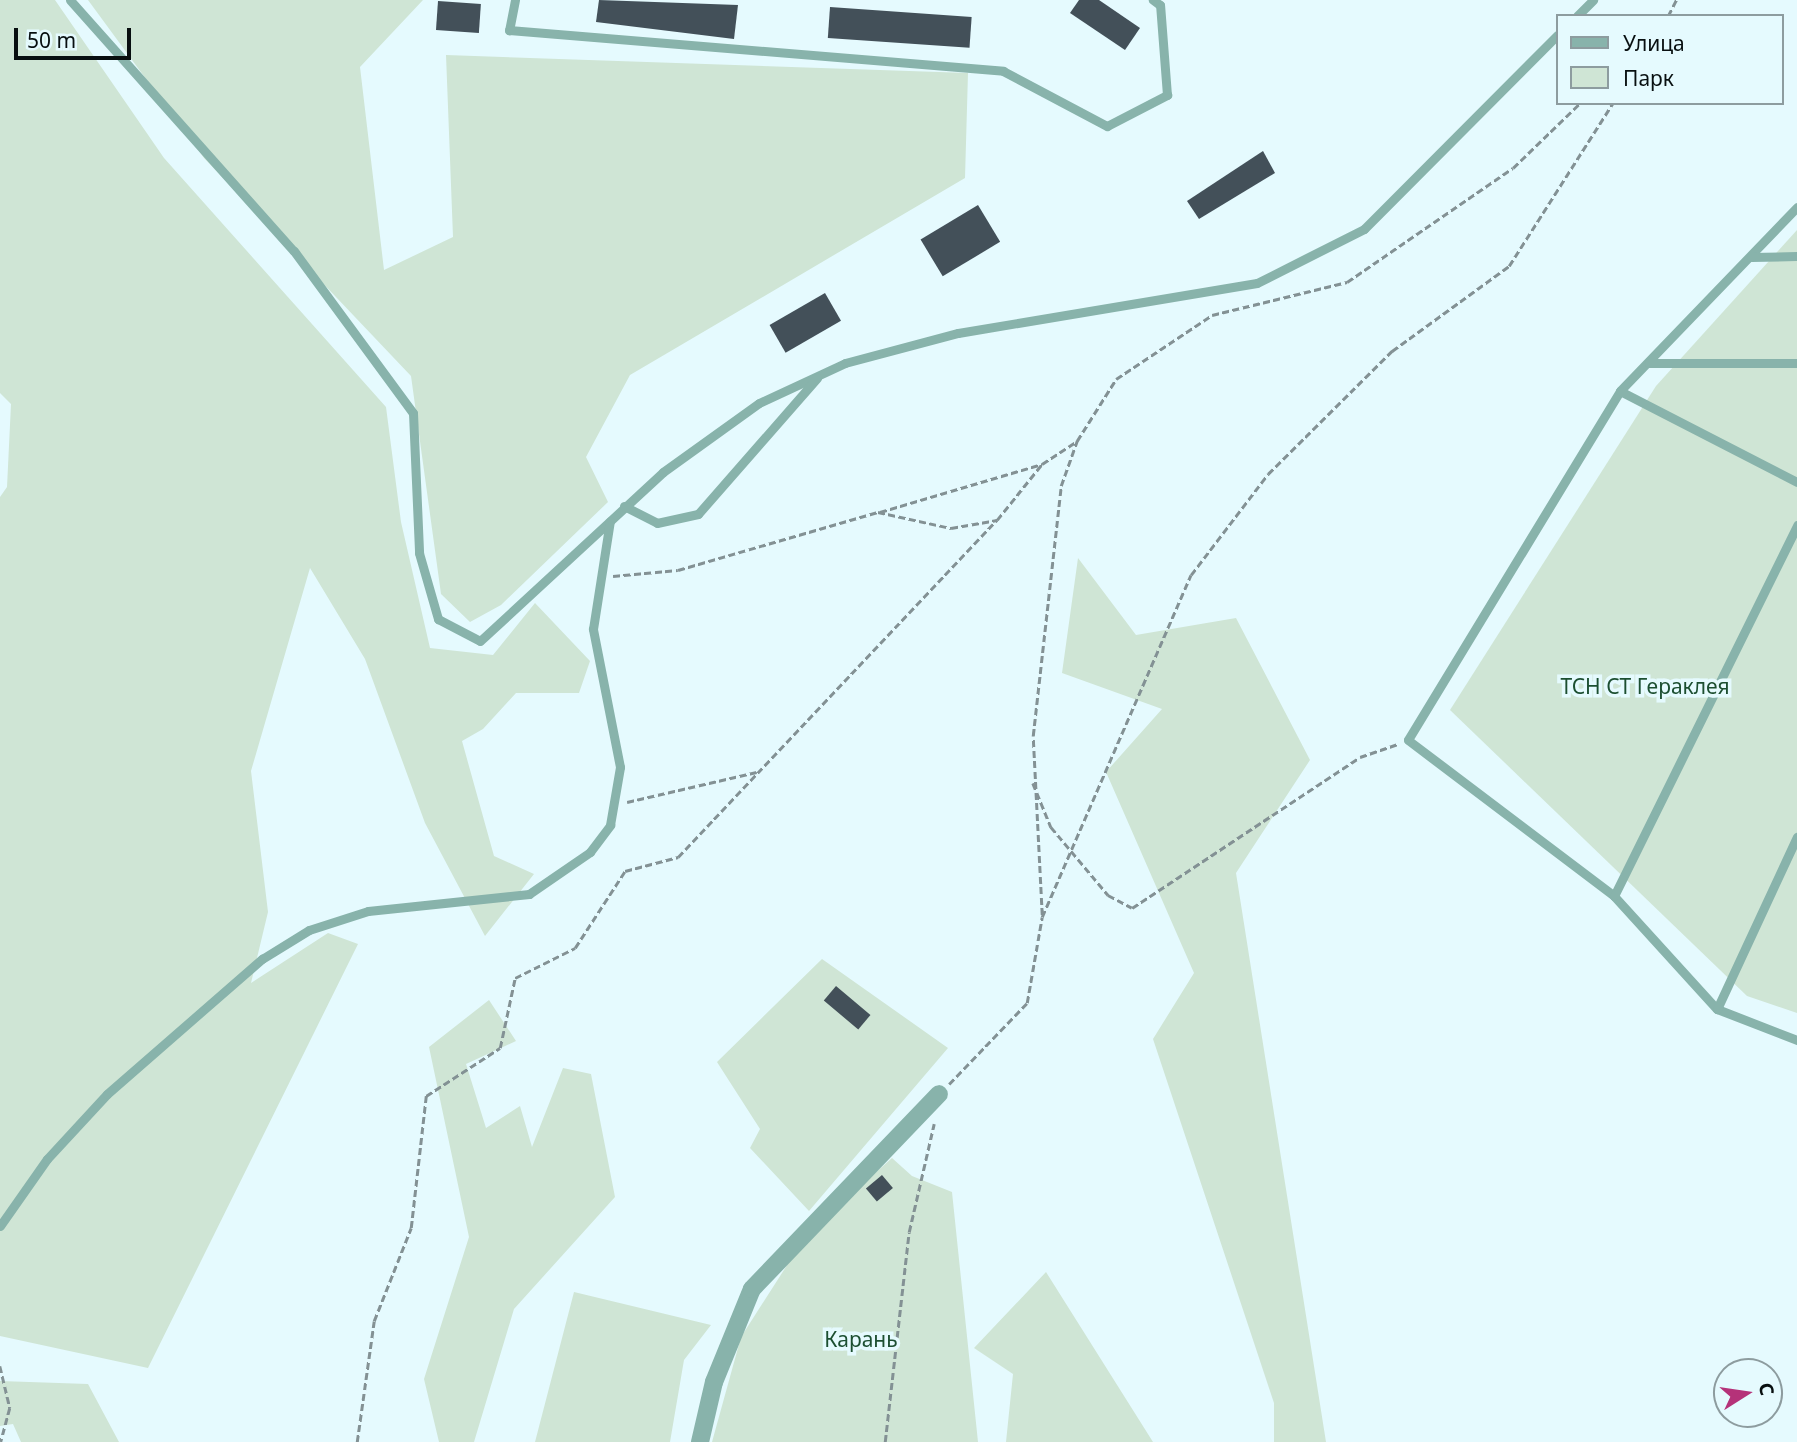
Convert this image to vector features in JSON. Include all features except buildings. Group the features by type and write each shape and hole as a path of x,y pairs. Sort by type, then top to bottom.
{"street":[{"path":"700,1442 714,1382 752,1289 939,1094"}],"lane":[{"path":"70,0 294,251 413,414 419,553 438,619 480,641 624,506 759,403 894,346 1257,282 1364,229 1556,37"},
{"path":"515,0 509,30 1003,71 1107,126 1167,95 1160,5 1153,0"},
{"path":"1579,14 1592,0"},
{"path":"1797,207 1619,391 1408,740 1614,896 1717,1009 1797,1040"},
{"path":"1751,257 1797,256"},
{"path":"1649,363 1797,363"},
{"path":"624,506 657,523 698,514 820,375"},
{"path":"1619,391 1797,482"},
{"path":"0,1226 47,1159 107,1094 262,959 309,930 368,911 529,894 590,852 617,804 620,767 593,629 610,520"},
{"path":"1614,896 1797,524"},
{"path":"1717,1009 1797,837"}],"path":[{"path":"1042,917 1033,783 1061,486 1077,441 1116,379 1212,315 1347,282 1513,168 1578,105"},
{"path":"939,1094 1027,1003 1042,917 1191,575 1268,474 1392,351 1509,266 1612,105"},
{"path":"599,578 678,570 1042,464 1077,441"},
{"path":"357,1442 374,1321 411,1228 426,1096 500,1048 515,978 575,948 625,871 678,857 997,520 1042,464"},
{"path":"878,512 951,528 997,520"},
{"path":"1033,783 1051,827 1108,895 1132,908 1360,757 1408,740"},
{"path":"617,804 759,771"},
{"path":"884,1442 909,1232 935,1121"},
{"path":"0,1366 10,1408 1,1442"}],"green space":[{"path":"0,0 55,0 164,158 386,407 401,522 430,648 493,655 535,603 590,661 579,693 516,693 483,729 462,741 494,856 534,874 485,936 425,823 365,659 310,568 251,771 268,912 251,983 328,933 358,944 148,1368 0,1336 0,497 7,487 11,404 0,393"},
{"path":"88,0 423,0 360,67 384,270 453,237 446,55 968,73 965,178 630,375 586,457 608,502 501,605 470,622 441,594 411,376 204,158"},
{"name":"ТСН СТ Гераклея","path":"1797,230 1797,1013 1747,996 1450,710 1656,386"},
{"path":"1078,558 1136,635 1236,618 1310,760 1236,873 1326,1442 1274,1442 1274,1403 1153,1039 1194,973 1106,772 1162,709 1062,673"},
{"path":"822,959 948,1048 809,1211 750,1148 760,1129 717,1062"},
{"path":"489,1000 516,1041 466,1064 486,1128 520,1106 532,1147 563,1068 591,1074 615,1197 514,1309 474,1442 439,1442 424,1379 469,1237 429,1047"},
{"name":"Карань","path":"892,1158 912,1176 952,1192 978,1442 712,1442 741,1337 807,1234"},
{"path":"1046,1272 1153,1442 1006,1442 1013,1374 974,1348"},
{"path":"574,1292 711,1325 684,1360 670,1442 535,1442"},
{"path":"0,1381 88,1384 119,1442 21,1442 13,1424 0,1426"}]}
